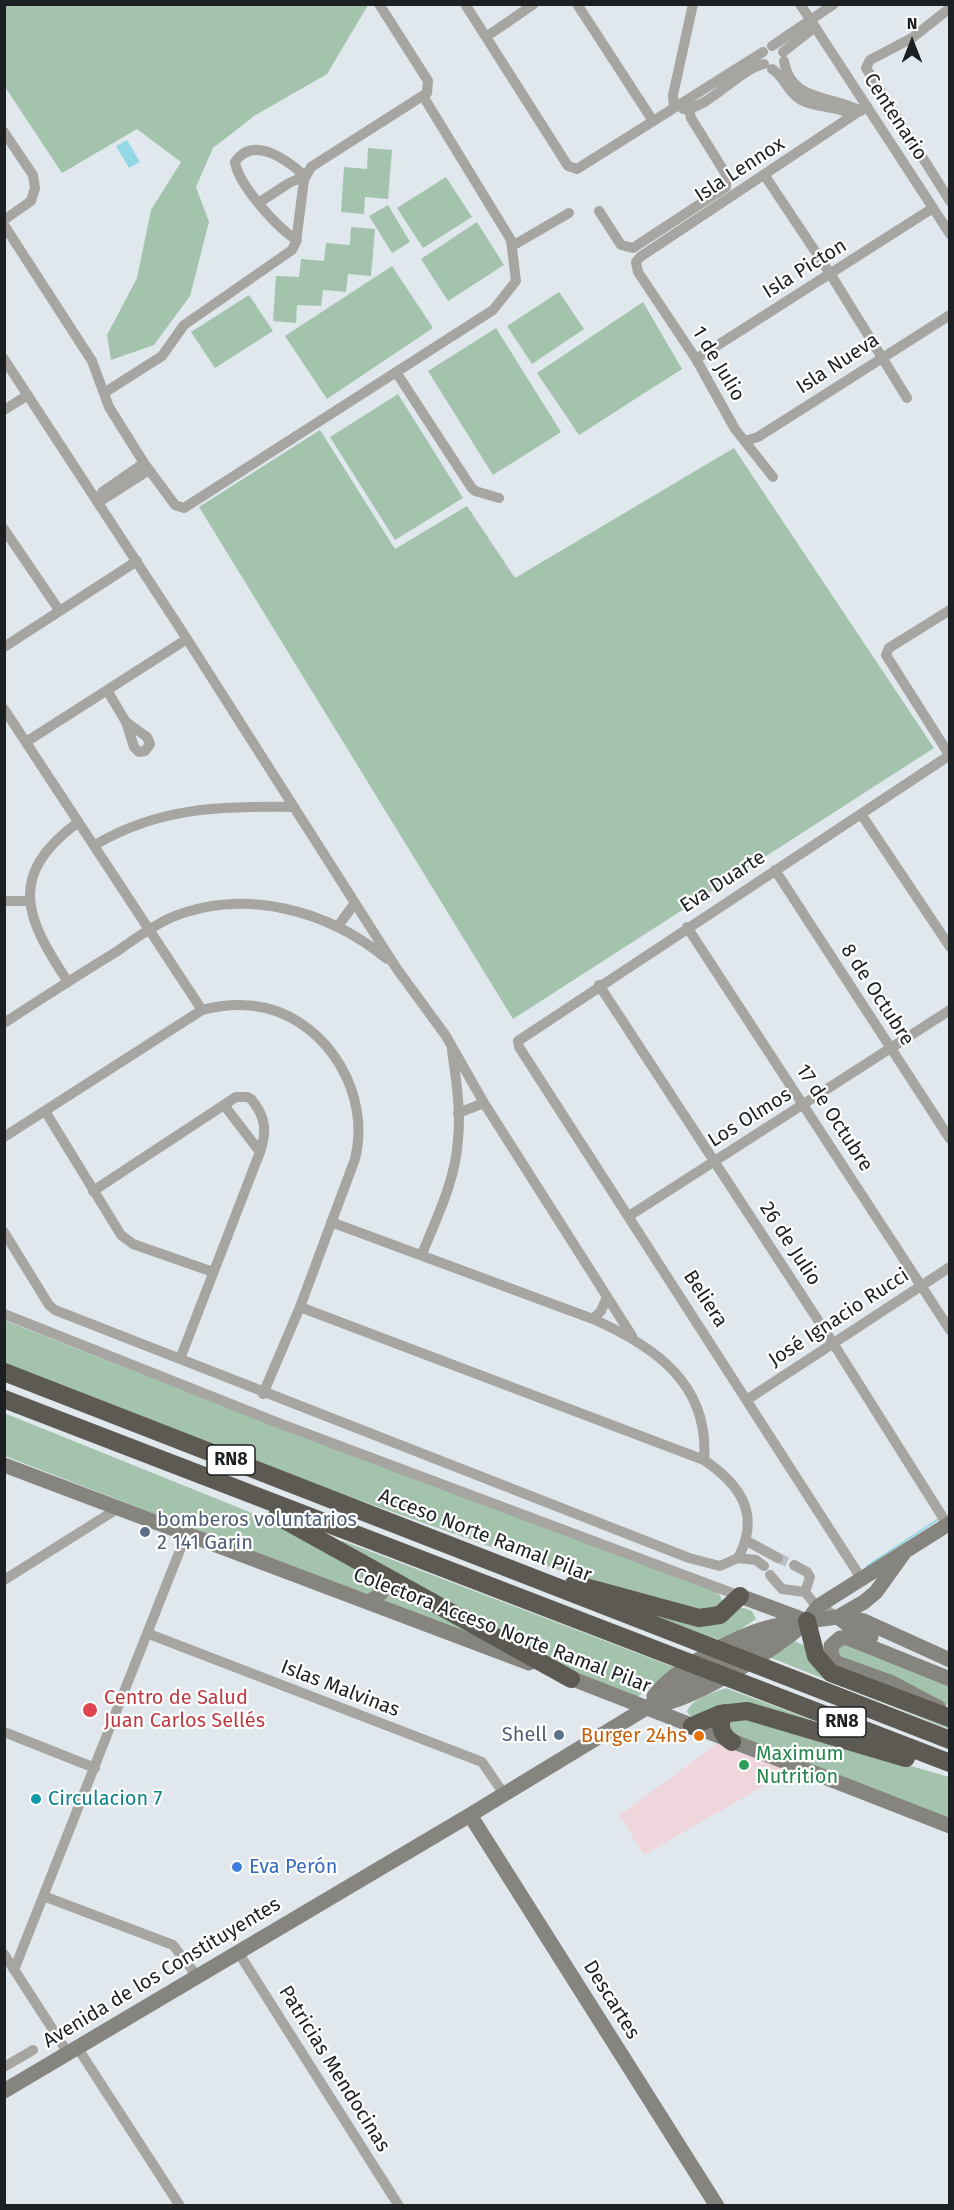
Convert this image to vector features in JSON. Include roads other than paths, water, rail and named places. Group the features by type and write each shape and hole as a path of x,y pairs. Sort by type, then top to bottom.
{"highway":[{"name":"Acceso Norte Ramal Pilar","path":"4,1372 950,1740"},
{"name":"RN8","path":"4,1399 950,1763"},
{"path":"25,1407 267,1511 572,1679"},
{"path":"458,1549 683,1615 712,1617 720,1615 740,1596"},
{"path":"807,1621 816,1656 831,1673 950,1716"},
{"path":"692,1726 724,1713 747,1711 950,1772"},
{"path":"724,1713 721,1719 722,1732 732,1742"}],"street":[{"path":"104,393 162,356 184,325 292,250 297,240 305,177 311,167 429,90 428,81 379,4"},
{"path":"465,4 568,166 577,169 767,49 813,24"},
{"path":"486,37 534,4"},
{"path":"577,4 653,121"},
{"path":"674,108 673,95 693,4"},
{"name":"Centenario","path":"800,4 860,111 950,234"},
{"path":"674,108 689,109 751,69 779,67 783,56 834,4"},
{"path":"950,8 912,38 870,60 866,68 950,201"},
{"path":"767,49 783,56"},
{"path":"767,49 768,67"},
{"path":"783,56 788,74 798,89 812,96 846,104 860,111"},
{"path":"768,67 780,75 788,90 800,99 820,107 860,111"},
{"path":"4,225 92,361 109,407 146,466 175,505 184,508 499,304 517,276 514,245 423,96"},
{"path":"599,211 621,245 633,248 726,187 727,176 692,118 689,109"},
{"name":"Isla Lennox","path":"637,266 640,257 860,111"},
{"path":"4,132 33,175 34,188 31,201 4,220"},
{"path":"297,240 281,229 249,191 236,171 235,162 247,151 253,150 284,157 305,177"},
{"path":"765,176 831,274 907,398"},
{"path":"260,202 289,183 305,177"},
{"name":"Isla Picton","path":"696,359 933,208"},
{"path":"514,245 569,213"},
{"name":"1 de Julio","path":"637,266 696,359 717,399 773,477"},
{"name":"Isla Nueva","path":"746,441 758,437 950,315"},
{"path":"6,359 355,903 451,1044 484,1102 632,1336"},
{"path":"396,372 471,487 499,498"},
{"path":"4,410 28,395"},
{"path":"97,499 146,466"},
{"path":"4,529 59,610"},
{"path":"4,647 137,561"},
{"path":"950,610 889,648 886,655 950,755"},
{"path":"26,742 108,692 187,639"},
{"path":"108,692 126,722"},
{"path":"4,709 202,1010"},
{"name":"Eva Duarte","path":"518,1041 950,755"},
{"path":"95,845 136,823 189,811 243,806 293,807"},
{"path":"861,814 950,947"},
{"path":"68,982 41,939 31,915 30,887 39,864 65,832 77,823"},
{"name":"8 de Octubre","path":"775,870 950,1139"},
{"path":"4,901 30,901"},
{"path":"338,926 355,903"},
{"path":"4,1023 149,930 188,912 241,904 280,907 338,926 372,947 398,969"},
{"name":"17 de Octubre","path":"687,927 950,1330"},
{"name":"26 de Julio","path":"599,986 715,1161 946,1520"},
{"path":"4,1137 202,1010 240,1005 265,1008 283,1014 315,1036 347,1076 358,1110 359,1139 355,1159 300,1307 263,1394"},
{"name":"Los Olmos","path":"629,1216 950,1011"},
{"name":"Beliera","path":"518,1041 519,1047 861,1578"},
{"path":"422,1254 454,1168 459,1139 451,1044"},
{"path":"93,1191 224,1105 242,1096 254,1103 266,1130 260,1152 180,1359"},
{"path":"458,1113 484,1102"},
{"path":"224,1105 260,1152"},
{"path":"45,1111 114,1226 127,1241 213,1272"},
{"path":"331,1222 422,1254 632,1336 667,1362 687,1389 703,1431 704,1460"},
{"path":"4,1232 49,1305 55,1310 263,1394 700,1561 720,1566 738,1557 756,1560 782,1589 805,1592 854,1630 950,1671"},
{"name":"José Ignacio Rucci","path":"748,1400 950,1267"},
{"path":"593,1319 601,1311 607,1297"},
{"path":"300,1307 704,1460 731,1481 743,1500 748,1521 745,1540 738,1557"},
{"path":"4,1314 281,1424 807,1621"},
{"name":"Colectora Acceso Norte Ramal Pilar","path":"4,1464 117,1509 572,1679 950,1827"},
{"path":"4,1580 117,1509"},
{"name":"Avenida de los Constituyentes","path":"807,1621 820,1605 904,1553 946,1520"},
{"path":"14,1970 46,1897 186,1535"},
{"path":"745,1540 778,1558"},
{"name":"Avenida de los Constituyentes","path":"4,2091 777,1632 807,1621 838,1617 864,1602 876,1592 904,1553"},
{"path":"794,1565 807,1572 810,1577 805,1592"},
{"path":"368,1602 379,1597 385,1586 386,1575"},
{"path":"861,1578 867,1587 864,1602"},
{"path":"838,1617 864,1621 950,1660"},
{"name":"Islas Malvinas","path":"149,1634 482,1762 504,1794"},
{"path":"950,1679 848,1638 840,1638 831,1646 832,1657 837,1663 890,1682 950,1716"},
{"path":"4,1732 95,1768"},
{"name":"Descartes","path":"470,1815 717,2205"},
{"path":"46,1897 173,1945 197,1976"},
{"name":"Patricias Mendocinas","path":"238,1952 399,2205"},
{"path":"4,1954 180,2205"},
{"path":"4,2067 33,2050"}],"water":[{"path":"127,140 140,162 129,168 116,146"}],"waterway":[{"path":"867,1566 940,1518"}],"tunnel":[{"path":"778,1558 794,1565"}],"place":[{"name":"bomberos voluntarios 2 141 Garin","path":"145,1532"},
{"name":"Centro de Salud Juan Carlos Sellés","path":"90,1710"},
{"name":"Shell","path":"559,1735"},
{"name":"Burger 24hs","path":"699,1736"},
{"name":"Maximum Nutrition","path":"744,1765"},
{"name":"Circulacion 7","path":"36,1799"},
{"name":"Eva Perón","path":"237,1867"}]}
